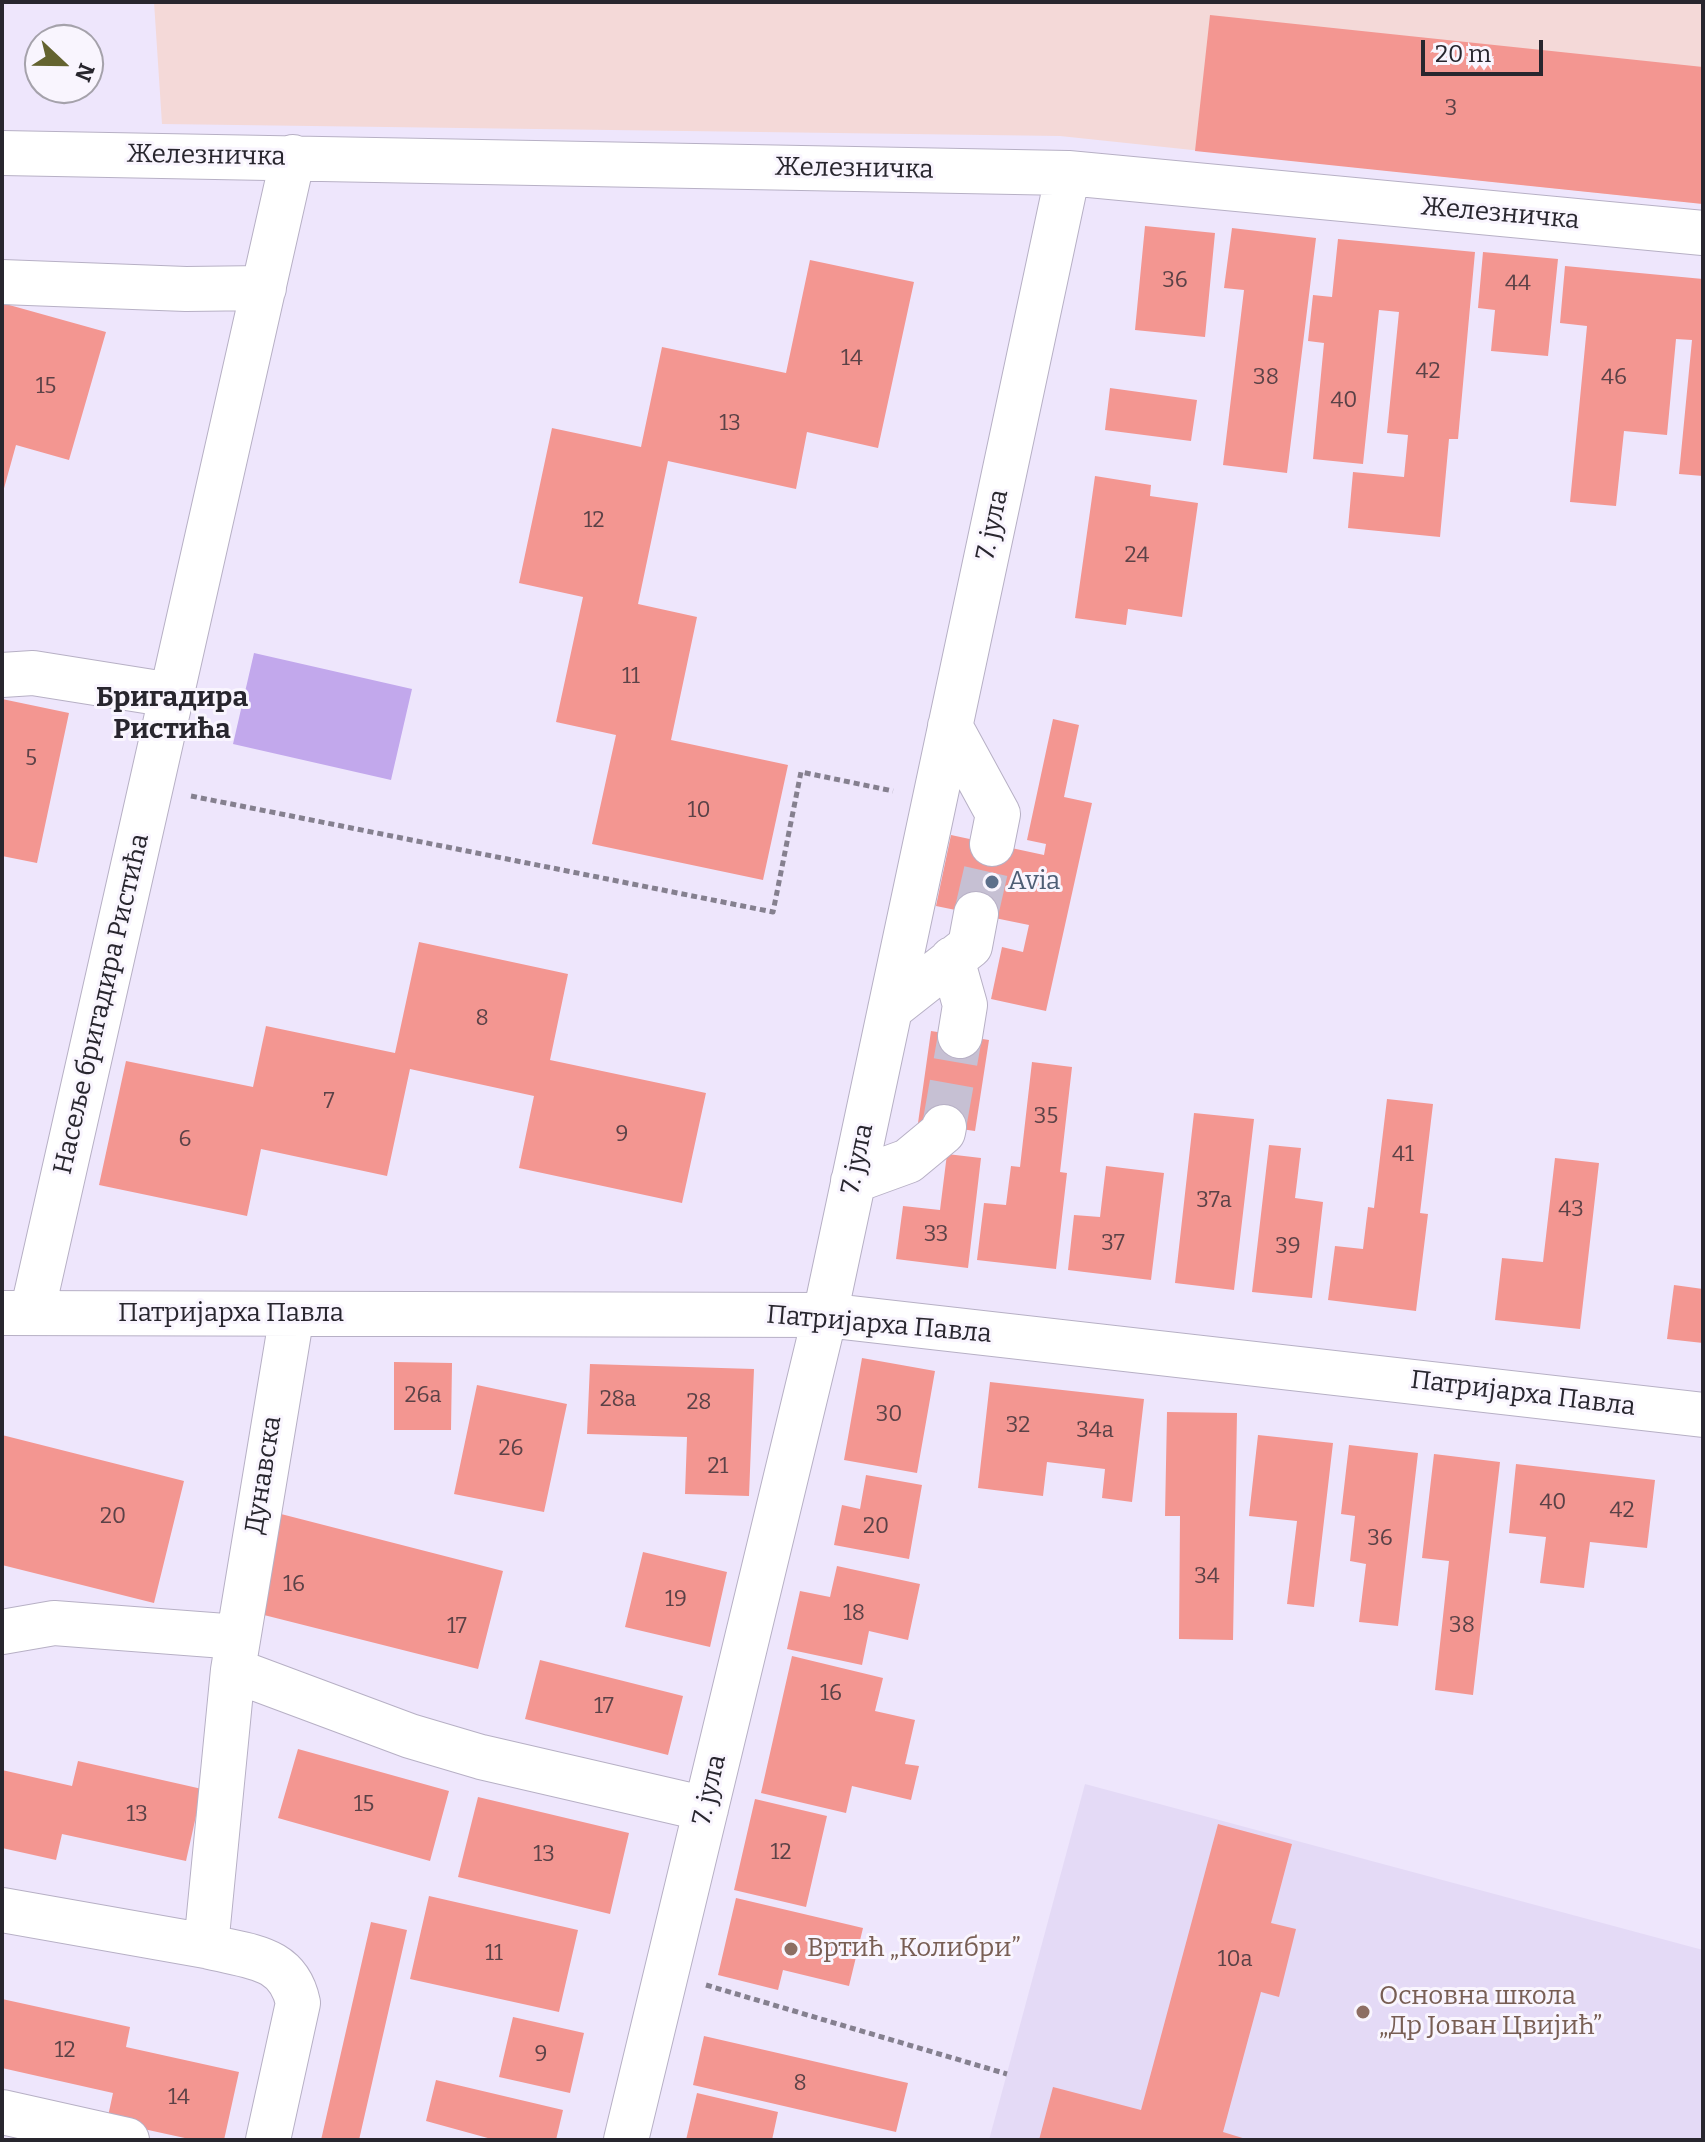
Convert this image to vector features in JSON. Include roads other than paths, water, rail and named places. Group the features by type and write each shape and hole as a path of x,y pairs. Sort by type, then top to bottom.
{"street":[{"name":"Железничка","path":"2,153 1068,173 1703,233"},
{"name":"Насеље бригадира Ристића","path":"17,1313 151,787 293,157"},
{"name":"7. јула","path":"626,2140 825,1315 1068,173"},
{"path":"2,282 264,288"},
{"path":"2,675 33,673 171,695"},
{"path":"950,726 998,814 992,844"},
{"path":"890,1009 970,946 976,914"},
{"path":"952,959 965,1005 960,1036"},
{"path":"853,1181 908,1161 944,1127"},
{"name":"Патријарха Павла","path":"17,1313 825,1315 1703,1415"},
{"name":"Дунавска","path":"206,1946 235,1654 292,1314"},
{"path":"2,1632 54,1623 235,1654 410,1736 481,1757 706,1809"},
{"path":"2,1910 206,1946 279,1966 293,1981 298,2003 268,2140"},
{"path":"2,2112 127,2140"}],"tunnel":[{"path":"976,914 992,844"},
{"path":"944,1127 960,1036"}],"place":[{"name":"Avia","path":"992,882"},
{"name":"Вртић „Колибри”","path":"791,1949"},
{"name":"Основна школа „Др Јован Цвијић”","path":"1363,2012"}],"district":[{"name":"Бригадира Ристића","path":"172,714"}]}
